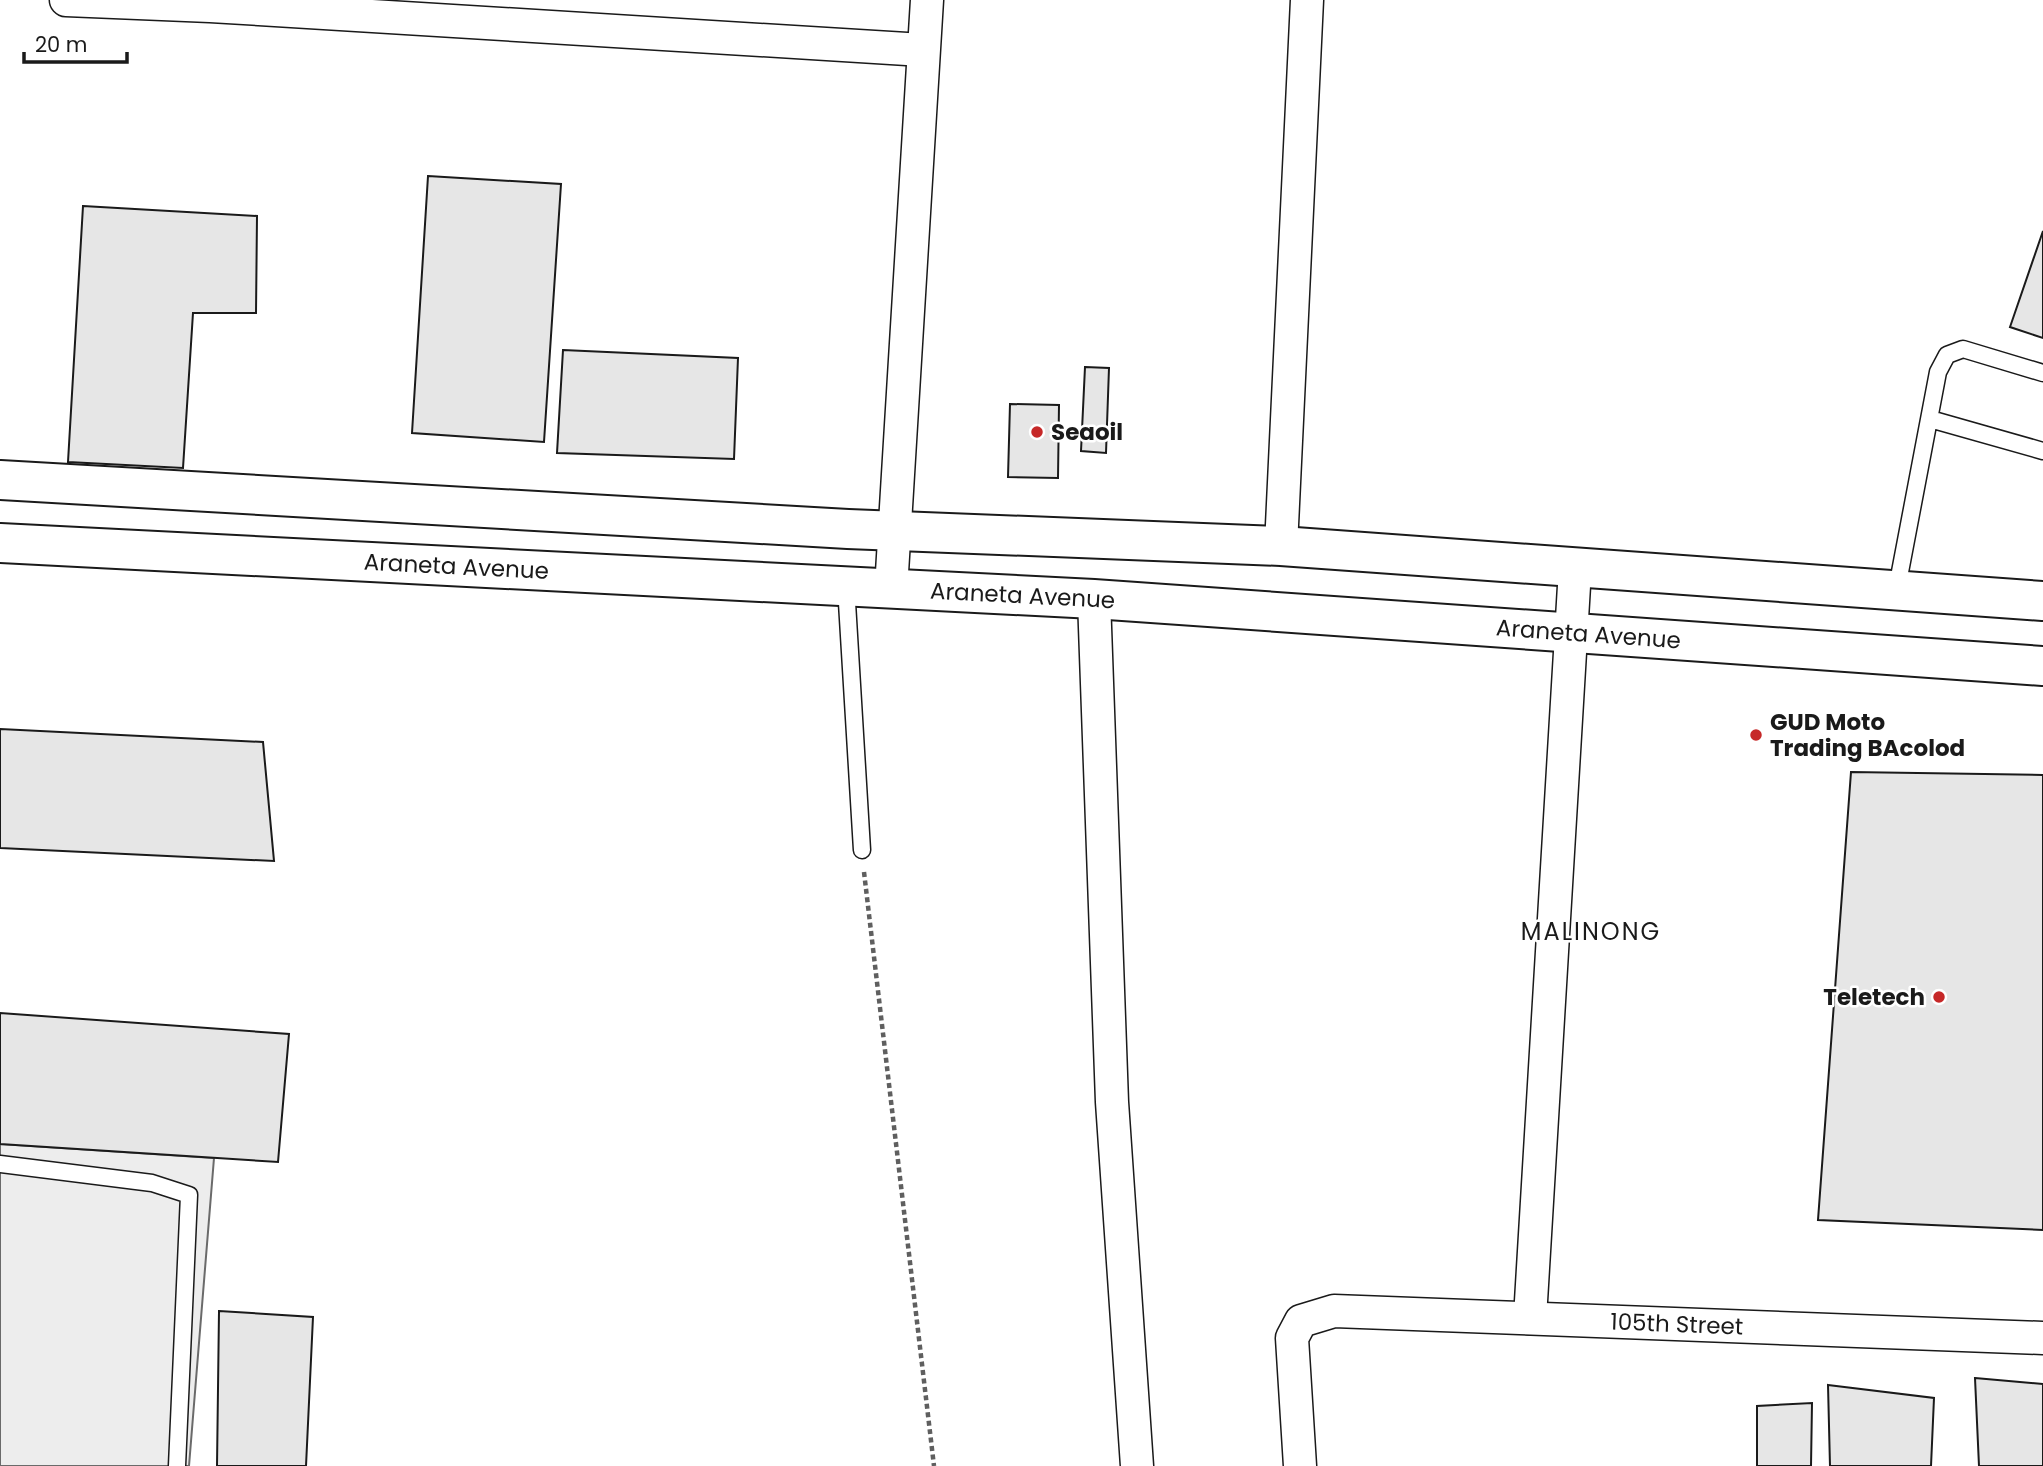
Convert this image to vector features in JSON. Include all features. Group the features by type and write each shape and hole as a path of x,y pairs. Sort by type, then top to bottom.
{"main road":[{"path":"0,480 892,530 1282,546 1896,593 2043,601"},
{"path":"547,571 550,511"},
{"name":"Araneta Avenue","path":"0,543 1094,599 2043,666"}],"street":[{"path":"66,0 210,6 923,50"},
{"path":"891,589 892,530 927,0"},
{"path":"1282,546 1307,0"},
{"path":"1530,1318 1575,569"},
{"path":"1094,599 1112,1102 1138,1466"},
{"name":"105th Street","path":"1300,1466 1291,1351 1296,1328 1313,1316 1334,1311 1932,1336 2043,1338"}],"lane":[{"path":"1896,593 1938,372 1947,355 1963,349 2043,373"},
{"path":"1930,419 2043,451"},
{"path":"846,585 862,849"},
{"path":"0,1164 152,1183 189,1195 177,1466"}],"path":[{"path":"862,849 934,1466"}],"shaded area":[{"path":"0,1144 214,1158 189,1466 0,1466"}],"building":[{"path":"428,176 561,184 544,442 412,433"},
{"path":"83,206 257,216 256,313 193,313 183,468 68,462"},
{"path":"2043,231 2043,338 2010,327"},
{"path":"563,350 738,358 734,459 557,453"},
{"path":"1085,367 1109,368 1106,453 1081,451"},
{"path":"1010,404 1059,405 1058,478 1008,477"},
{"path":"0,729 263,742 274,861 0,848"},
{"name":"Teletech","path":"1851,772 2043,775 2043,1230 1818,1220"},
{"path":"0,1013 289,1034 278,1162 0,1144"},
{"path":"219,1311 313,1317 306,1466 217,1466"},
{"path":"1975,1378 2043,1384 2043,1466 1979,1466"},
{"path":"1828,1385 1934,1398 1931,1466 1830,1466"},
{"path":"1812,1403 1811,1466 1757,1466 1757,1406"}],"place":[{"name":"Seaoil","path":"1037,432"},
{"name":"GUD Moto Trading BAcolod","path":"1756,735"},
{"name":"Teletech","path":"1939,997"}],"district":[{"name":"MALINONG","path":"1591,931"}]}
